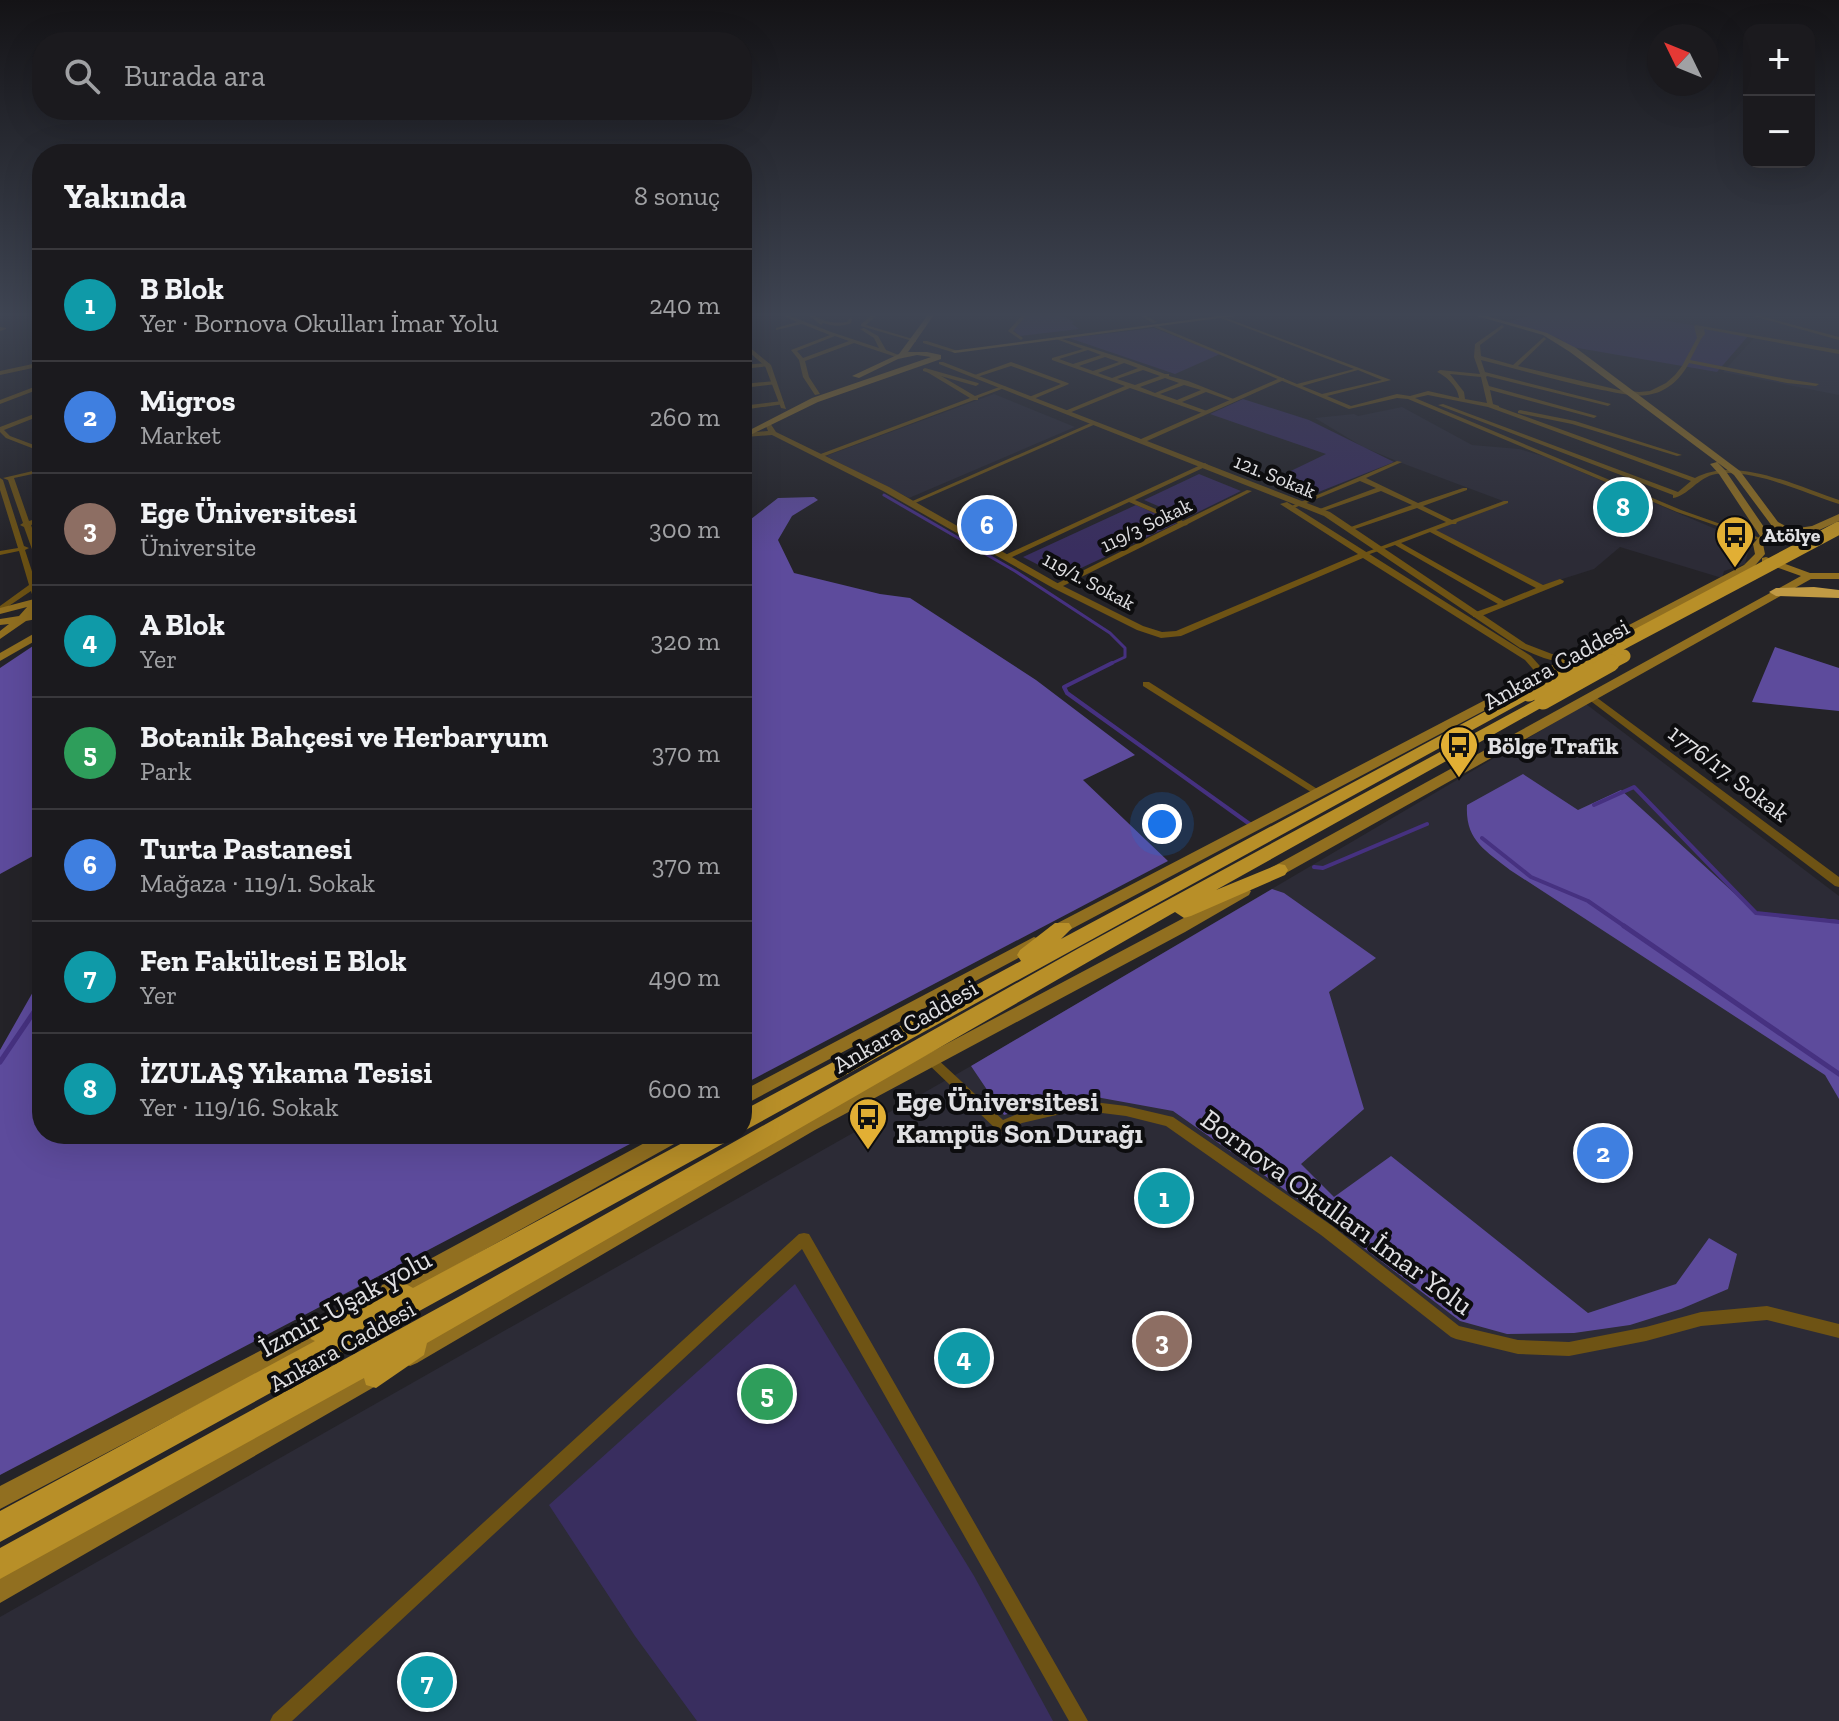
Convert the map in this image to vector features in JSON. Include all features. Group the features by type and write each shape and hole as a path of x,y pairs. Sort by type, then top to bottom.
{"highway":[{"name":"Ankara Caddesi","path":"752,1144 1839,528"},
{"name":"Ankara Caddesi","path":"984,989 1839,540"},
{"path":"1809,576 1839,586"},
{"path":"1776,592 1839,594"},
{"path":"1086,953 1279,870"},
{"path":"752,1117 984,989 1062,928"},
{"name":"İzmir-Uşak yolu","path":"0,1527 702,1144"},
{"name":"Ankara Caddesi","path":"0,1564 469,1305 751,1144"},
{"path":"320,1330 484,1263"},
{"path":"376,1375 469,1305"}],"main road":[{"path":"752,427 783,406 821,392"},
{"path":"752,431 771,428 831,392"},
{"path":"1622,393 1683,438 1722,472 1762,538 1760,554 1768,561 1809,576"},
{"path":"1633,394 1737,473 1775,524 1791,532 1809,532 1839,540"},
{"path":"1762,538 1814,529 1839,517"},
{"name":"Ankara Caddesi","path":"752,1094 1317,792 1748,567 1760,554"},
{"name":"Ankara Caddesi","path":"0,1591 930,1059 1180,928 1776,592 1809,576 1839,576"},
{"path":"0,610 32,603"},
{"path":"0,636 32,609"},
{"path":"0,622 32,617"},
{"path":"0,658 32,638"},
{"name":"Ankara Caddesi","path":"0,1498 320,1330 659,1144"}],"street":[{"path":"0,402 25,392"},
{"path":"752,408 783,406 778,392"},
{"name":"121. Sokak","path":"965,392 976,399"},
{"path":"820,456 992,392"},
{"name":"121. Sokak","path":"1008,392 1297,505 1365,554 1528,658 1542,674"},
{"name":"121. Sokak","path":"1011,392 1067,412 1092,425 1142,441 1249,491 1319,511 1538,653 1573,659"},
{"path":"1031,398 1045,392"},
{"path":"1067,412 1117,392"},
{"path":"1146,392 1205,412"},
{"path":"1154,395 1161,392"},
{"path":"1177,402 1201,392"},
{"path":"1213,392 1233,400"},
{"path":"1142,441 1251,392"},
{"path":"1317,392 1351,408 1397,396 1428,393 1581,425 1677,455 1653,465"},
{"path":"1324,395 1335,392"},
{"path":"1461,392 1462,400"},
{"path":"1488,392 1490,406"},
{"path":"1523,392 1594,416"},
{"path":"1549,392 1608,404"},
{"path":"1581,425 1622,393 1653,392"},
{"path":"1409,397 1662,504 1762,538"},
{"path":"1423,403 1452,408 1679,495"},
{"path":"1490,406 1695,480"},
{"path":"32,417 0,429 8,437 32,448"},
{"path":"911,503 1092,425"},
{"name":"119/1. Sokak","path":"771,428 1007,556 1056,586 1151,633 1171,636 1365,554"},
{"path":"0,439 8,437"},
{"path":"1584,459 1603,448"},
{"path":"1297,505 1399,462"},
{"path":"1007,556 1200,467"},
{"path":"1662,504 1706,474 1722,472 1737,473 1839,502"},
{"path":"32,473 0,480 19,549 32,580"},
{"path":"10,477 32,539"},
{"path":"1360,478 1454,523"},
{"path":"1319,511 1383,488"},
{"path":"1350,529 1465,489"},
{"name":"119/3 Sokak","path":"1056,586 1249,491"},
{"path":"1130,500 1185,524"},
{"path":"1365,554 1506,502"},
{"path":"0,518 23,515"},
{"path":"13,528 32,522"},
{"path":"1431,530 1540,587"},
{"path":"1396,543 1502,603"},
{"path":"0,553 32,547"},
{"path":"1476,615 1560,581"},
{"path":"0,610 32,586"},
{"path":"1146,684 1317,792"},
{"name":"1776/17. Sokak","path":"1592,697 1839,883"},
{"name":"Bornova Okulları İmar Yolu","path":"930,1059 1002,1127 1020,1118 1078,1105 1126,1111 1169,1121 1304,1214 1456,1332 1518,1347 1569,1349 1646,1334 1701,1319 1767,1313 1839,1331"},
{"path":"279,1721 804,1239 1079,1721"}],"shaded area":[{"path":"994,394 1075,427 909,498 826,456"},
{"path":"1243,399 1309,420 1394,462 1306,497 1266,483 1326,454 1210,414"},
{"path":"1402,407 1472,445 1519,449 1546,457 1751,541 1745,564 1724,571 1722,578 1620,547 1594,569 1540,586 1431,530 1503,501 1363,447 1315,418 1358,416"},
{"path":"1199,474 1241,491 1186,518 1144,500"},
{"path":"814,497 818,500 792,516 778,540 794,573 880,594 910,598 1036,680 1135,755 1083,780 1168,861 752,1080 752,518 778,498"},
{"path":"1136,505 1177,523 1062,577 1023,557"},
{"path":"32,647 32,856 0,874 0,668"},
{"path":"1775,647 1839,668 1839,711 1752,702"},
{"path":"1586,704 1839,896 1839,1721 0,1721 0,1617 971,1066"},
{"path":"1523,774 1578,810 1621,790 1756,913 1839,920 1839,1099 1825,1075 1510,870 1478,843 1469,827 1467,805"},
{"path":"1272,889 1284,893 1376,958 1329,992 1364,1109 1301,1164 1334,1197 1391,1156 1588,1313 1676,1284 1709,1238 1737,1254 1728,1289 1681,1309 1630,1325 1574,1333 1507,1334 1460,1321 1319,1214 1173,1111 1096,1097 1067,1096 1004,1115 971,1066"},
{"path":"32,994 32,1144 630,1144 0,1475 0,1050"},
{"path":"795,1284 974,1576 1053,1721 697,1721 635,1636 549,1505"}],"waterway":[{"path":"884,495 1015,571 1110,633 1125,648 1125,657 1108,665"},
{"path":"1108,665 1112,663"},
{"path":"1108,665 1064,687 1067,693 1251,825"},
{"path":"1594,805 1634,787 1756,913 1839,922"},
{"path":"1314,867 1323,868 1427,824"},
{"path":"1482,838 1531,877 1588,901 1627,928"},
{"path":"1624,926 1839,1074"},
{"path":"0,1062 32,1015"}],"place":[{"name":"İZULAŞ Yıkama Tesisi","path":"1623,507"},
{"name":"Turta Pastanesi","path":"987,525"},
{"name":"Atölye","path":"1735,569"},
{"name":"Bölge Trafik","path":"1459,779"},
{"name":"Ege Üniversitesi Kampüs Son Durağı","path":"868,1151"},
{"name":"Migros","path":"1603,1153"},
{"name":"B Blok","path":"1164,1198"},
{"name":"Ege Üniversitesi","path":"1162,1341"},
{"name":"A Blok","path":"964,1358"},
{"name":"Botanik Bahçesi ve Herbaryum","path":"767,1394"},
{"name":"Fen Fakültesi E Blok","path":"427,1682"}]}
